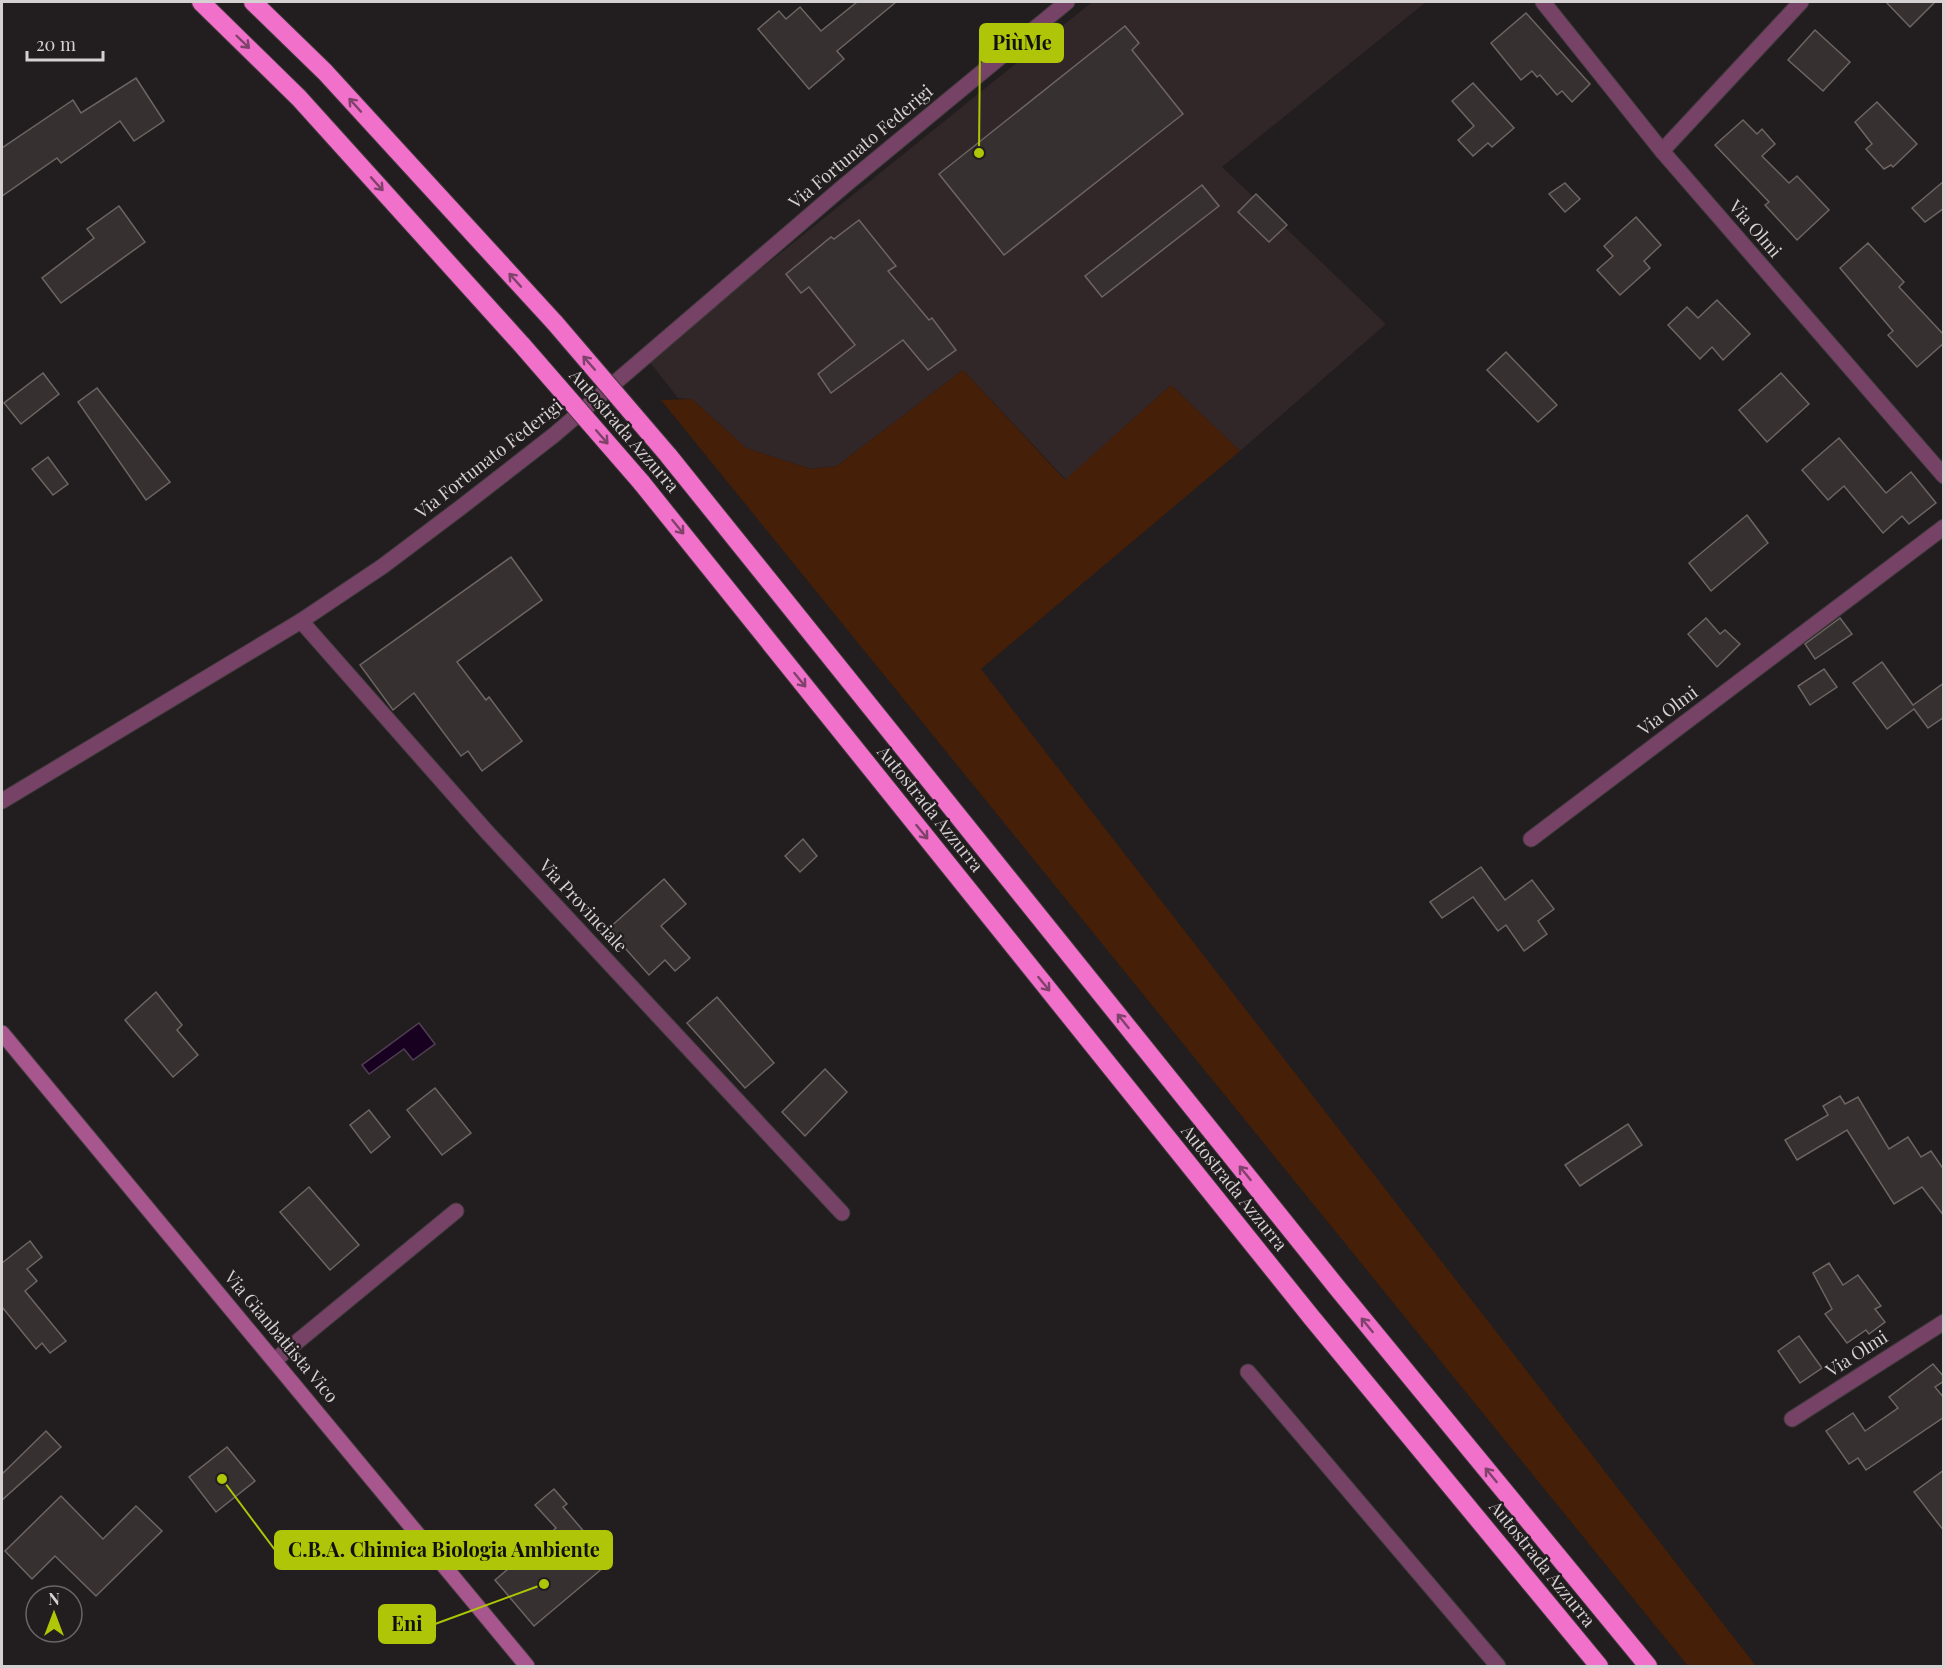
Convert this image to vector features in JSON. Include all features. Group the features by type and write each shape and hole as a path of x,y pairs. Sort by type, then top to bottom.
{"highway":[{"name":"Autostrada Azzurra","path":"201,2 299,98 522,345 641,482 1312,1318 1599,1666"},
{"name":"Autostrada Azzurra","path":"254,2 325,72 555,323 668,455 1339,1290 1648,1666"}],"main road":[{"name":"Via Gianbattista Vico","path":"2,1033 527,1666"}],"street":[{"name":"Via Fortunato Federigi","path":"3,801 301,621 383,566 554,435 835,193 1067,2"},
{"name":"Via Olmi","path":"1543,2 1662,151 1944,476"},
{"path":"1662,151 1801,2"},
{"name":"Via Olmi","path":"1531,839 1944,527"},
{"name":"Via Provinciale","path":"301,621 495,840 842,1213"},
{"path":"275,1360 456,1211"},
{"name":"Via Olmi","path":"1792,1419 1944,1322"},
{"path":"1248,1372 1498,1666"}],"shaded area":[{"path":"1092,2 1426,2 1222,167 1386,324 1240,451 1171,385 1066,480 963,370 837,466 811,469 746,448 692,399 678,398 648,360"},
{"path":"963,370 1065,480 1171,385 1240,451 981,669 1756,1666 1688,1666 661,400 692,399 746,448 811,469 837,466"},
{"path":"419,1023 435,1044 413,1060 404,1049 369,1074 362,1065"}],"building":[{"path":"857,2 896,2 837,51 844,59 809,89 758,29 779,11 786,19 800,7 821,31"},
{"path":"1886,2 1935,2 1910,27"},
{"path":"1526,13 1590,84 1572,102 1562,91 1557,95 1540,75 1537,77 1532,71 1521,80 1491,43"},
{"path":"1125,26 1139,43 1132,50 1183,114 1004,255 939,174"},
{"path":"1815,30 1850,62 1823,91 1788,60"},
{"path":"136,78 164,121 134,141 120,121 61,163 57,158 2,196 2,148 73,100 81,113"},
{"path":"1473,83 1514,128 1492,147 1488,143 1473,156 1458,140 1474,126 1452,101"},
{"path":"1877,102 1917,144 1893,167 1891,165 1884,169 1866,149 1872,144 1855,122"},
{"path":"1743,120 1757,134 1762,129 1775,144 1762,156 1789,183 1797,176 1829,210 1797,240 1765,205 1769,202 1715,145"},
{"path":"1944,181 1944,208 1925,222 1912,208"},
{"path":"1565,183 1580,199 1565,212 1549,194"},
{"path":"1202,185 1219,206 1102,297 1085,276"},
{"path":"1256,194 1287,225 1269,242 1238,212"},
{"path":"119,206 145,242 61,303 42,278 94,238 87,229"},
{"path":"1636,217 1661,245 1644,261 1650,268 1620,295 1597,270 1613,256 1604,246"},
{"path":"859,220 896,266 888,271 929,320 932,318 956,350 928,370 903,340 831,393 818,374 855,345 809,287 801,293 786,274 831,237 834,239"},
{"path":"1868,243 1904,282 1899,287 1944,335 1944,343 1917,367 1888,335 1893,331 1840,268"},
{"path":"1717,300 1750,334 1723,360 1712,347 1700,359 1668,325 1687,307 1698,318"},
{"path":"1506,352 1557,405 1538,422 1487,370"},
{"path":"43,373 59,394 21,424 4,403"},
{"path":"1781,373 1809,404 1767,442 1739,410"},
{"path":"97,388 170,482 146,500 78,402"},
{"path":"1839,438 1886,493 1911,472 1936,503 1909,524 1902,516 1883,533 1844,486 1828,500 1802,470"},
{"path":"48,457 68,484 53,495 32,469"},
{"path":"1747,515 1768,543 1711,591 1689,563"},
{"path":"511,557 542,600 457,662 486,700 489,697 522,741 482,771 468,751 461,756 414,693 393,710 360,665"},
{"path":"1706,618 1720,634 1725,630 1740,644 1717,667 1688,634"},
{"path":"1840,618 1852,634 1815,659 1805,644"},
{"path":"1882,662 1913,705 1944,683 1944,717 1928,728 1914,709 1887,729 1853,683"},
{"path":"1824,669 1837,687 1810,705 1798,686"},
{"path":"803,839 817,856 800,872 785,856"},
{"path":"1481,867 1505,900 1532,880 1554,909 1538,921 1547,934 1524,951 1506,925 1498,931 1473,897 1442,918 1430,902"},
{"path":"664,879 686,904 661,926 690,958 675,971 665,960 649,975 608,929"},
{"path":"156,992 182,1025 177,1030 198,1055 173,1077 125,1020"},
{"path":"717,997 774,1063 745,1088 687,1023"},
{"path":"825,1069 847,1092 805,1136 782,1112"},
{"path":"435,1088 471,1133 442,1155 407,1110"},
{"path":"1840,1096 1845,1104 1858,1097 1889,1149 1908,1137 1921,1157 1931,1151 1944,1170 1944,1216 1922,1187 1894,1204 1847,1130 1797,1160 1785,1140 1828,1115 1823,1106"},
{"path":"369,1110 390,1137 371,1153 350,1125"},
{"path":"1628,1124 1642,1145 1580,1186 1565,1165"},
{"path":"309,1187 359,1245 330,1270 280,1212"},
{"path":"30,1241 42,1257 27,1269 37,1281 25,1291 66,1341 50,1353 42,1343 36,1349 2,1307 2,1263"},
{"path":"1829,1263 1843,1285 1858,1275 1881,1306 1875,1309 1885,1322 1869,1334 1866,1330 1847,1343 1825,1314 1832,1309 1813,1273"},
{"path":"1799,1336 1822,1368 1800,1383 1778,1351"},
{"path":"1933,1364 1944,1377 1944,1381 1935,1387 1944,1398 1944,1417 1866,1470 1858,1458 1849,1464 1826,1431 1853,1413 1865,1431 1898,1408 1889,1397"},
{"path":"46,1431 61,1447 2,1500 2,1474"},
{"path":"227,1447 255,1481 216,1512 189,1477"},
{"path":"1944,1470 1944,1531 1914,1492"},
{"path":"554,1489 567,1504 563,1507 610,1562 534,1626 495,1580 556,1528 535,1505"},
{"path":"61,1496 103,1539 136,1506 162,1531 96,1596 55,1556 32,1579 5,1551"}],"place":[{"name":"PiùMe","path":"979,153"},
{"name":"C.B.A. Chimica Biologia Ambiente","path":"222,1479"},
{"name":"Eni","path":"544,1584"}]}
